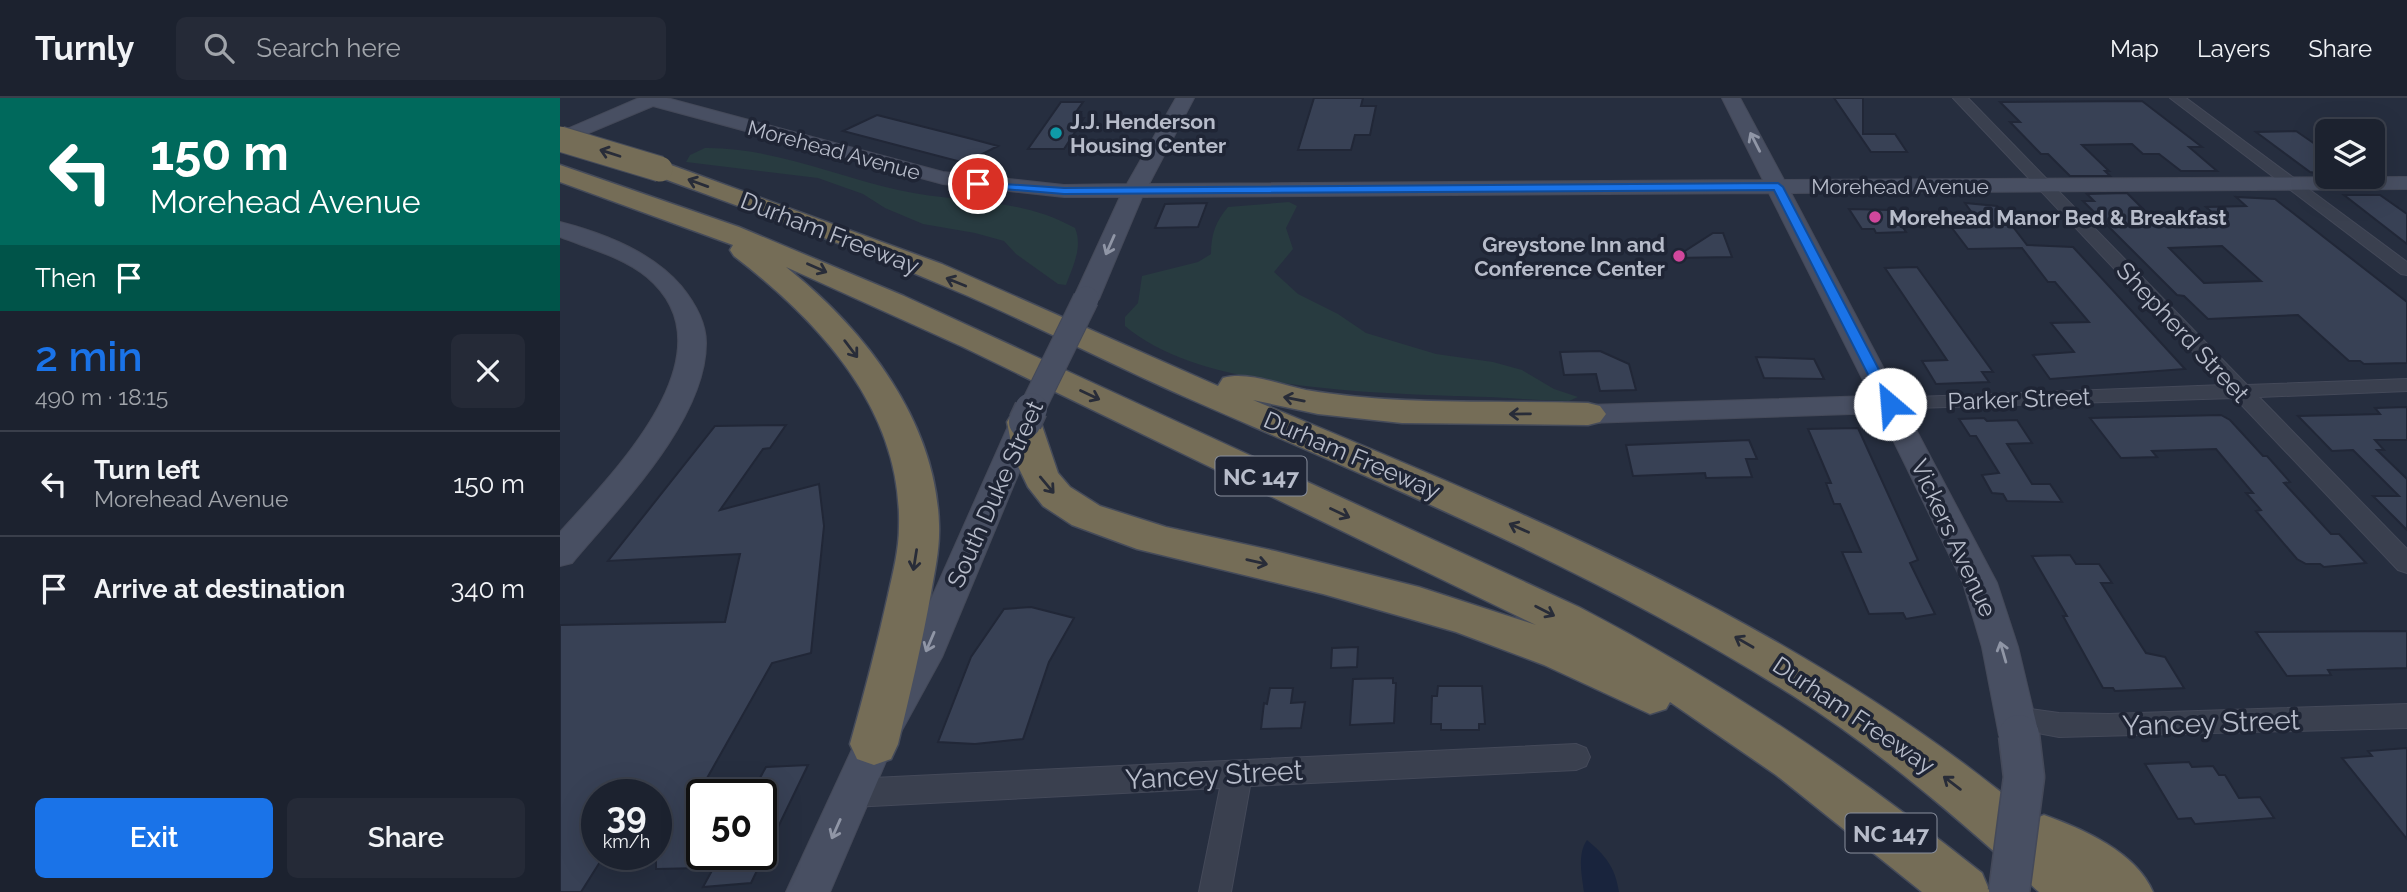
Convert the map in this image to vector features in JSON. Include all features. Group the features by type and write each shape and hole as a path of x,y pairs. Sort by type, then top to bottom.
{"highway":[{"name":"Durham Freeway","path":"560,139 660,169 1019,308 1155,372 1410,478 1627,579 1747,644 1893,737 2006,826 2079,892"},
{"name":"Durham Freeway","path":"560,173 807,263 892,301 1485,580 1612,645 1751,729 1818,775 1963,892"},
{"path":"684,216 746,252 818,310 875,381 902,433 916,495 918,542 895,663 874,744"},
{"path":"1019,308 1204,376 1290,399 1408,412 1588,414"},
{"path":"1025,422 1031,457 1041,479 1068,506 1100,520 1159,539 1434,608 1558,650 1625,681 1744,747 1818,775"},
{"path":"2006,826 2066,848 2126,892"}],"street":[{"name":"Morehead Avenue","path":"652,98 689,112 943,178 1028,189 1135,191 2407,184"},
{"path":"560,139 652,98"},
{"name":"South Duke Street","path":"808,892 874,744 924,657 1025,422 1086,299 1135,191 1185,98"},
{"name":"Vickers Avenue","path":"1731,98 1985,594 2005,659 2024,777 2022,810 2009,892"},
{"name":"Shepherd Street","path":"1960,98 2407,564"},
{"path":"2177,98 2407,270"},
{"path":"560,229 655,272 681,299 689,317 692,356 680,396 649,448 560,554"},
{"name":"Parker Street","path":"1588,414 2407,385"},
{"name":"Yancey Street","path":"2018,727 2407,716"},
{"name":"Yancey Street","path":"852,793 1576,757"},
{"path":"1215,892 1238,774"}],"green space":[{"path":"705,148 754,152 898,190 1032,211 1075,228 1078,249 1074,264 1066,285 1058,284 1016,254 1004,241 923,224 885,208 863,194 818,178 686,162 690,155"},
{"path":"1289,202 1297,206 1286,228 1293,249 1274,272 1298,294 1338,314 1366,333 1436,354 1493,362 1522,370 1554,389 1578,397 1569,401 1549,401 1401,394 1299,385 1248,377 1201,365 1159,348 1125,326 1125,317 1138,303 1142,276 1198,262 1211,254 1215,228 1228,207"}],"water":[{"path":"1587,840 1609,863 1619,892 1584,892 1581,858"}],"building":[{"path":"1314,98 1363,98 1361,106 1376,106 1370,135 1355,135 1351,150 1298,150"},
{"path":"1834,98 1863,98 1863,134 1895,134 1907,152 1871,152"},
{"path":"2142,101 2202,147 2189,147 2217,171 2181,171 2159,154 2143,154 2132,144 2082,145 2109,171 2105,171 2110,176 2070,176 2048,154 2041,154 2010,122 2020,122 2000,102"},
{"name":"J.J. Henderson Housing Center","path":"1061,102 1083,102 1076,112 1081,112 1077,118 1084,118 1064,149 1028,149"},
{"path":"877,115 998,146 965,163 843,131"},
{"path":"2296,131 2315,144 2315,173 2310,172 2256,132"},
{"path":"2127,193 2150,216 2213,213 2206,207 2246,206 2236,197 2275,199 2407,302 2407,363 2364,364 2360,361 2349,361 2298,315 2208,319 2184,296 2177,295 2083,201 2094,201 2087,194","holes":["2222,246 2261,281 2204,283 2169,248"]},
{"path":"2344,195 2380,195 2407,214 2407,244"},
{"path":"1207,203 1198,227 1155,228 1165,204"},
{"path":"1965,203 1997,206 2027,245 2073,247 2185,369 2050,379 2033,355 2074,352 2051,323 2089,322 2055,282 2048,282 2022,248 1968,249 1952,228 1982,227"},
{"name":"Morehead Manor Bed & Breakfast","path":"1849,209 1891,210 1906,232 1876,233 1874,229 1862,229"},
{"path":"1713,233 1723,233 1732,257 1674,258"},
{"path":"1917,267 1993,372 1982,372 1989,382 1936,384 1922,361 1947,360 1885,268"},
{"path":"1600,351 1629,364 1636,390 1600,391 1596,374 1564,375 1560,352"},
{"path":"1756,357 1814,359 1824,379 1764,378"},
{"path":"2407,407 2407,440 2375,440 2384,450 2377,450 2407,479 2407,530 2373,496 2399,496 2353,450 2332,451 2298,416 2380,414 2375,408"},
{"path":"2221,415 2230,420 2263,456 2267,456 2290,482 2284,483 2331,534 2339,534 2366,563 2324,567 2320,564 2306,564 2297,559 2256,511 2261,510 2246,493 2253,493 2216,449 2152,451 2157,457 2121,458 2090,418"},
{"path":"1984,418 1987,421 2017,420 2032,443 2007,444 2032,484 2050,484 2062,502 2007,501 2003,494 1992,493 1982,475 1999,473 1976,436 1970,436 1959,419"},
{"path":"786,425 770,448 763,449 720,510 819,484 824,526 811,653 772,663 707,779 686,779 686,868 672,869 672,779 581,779 581,870 595,870 581,892 560,892 560,625 725,622 740,554 608,561 715,426"},
{"path":"1858,428 1918,560 1910,563 1935,614 1906,619 1903,613 1869,614 1842,552 1861,552 1840,504 1834,504 1826,483 1831,483 1808,429"},
{"path":"1749,440 1757,459 1746,459 1752,477 1706,478 1705,473 1633,476 1626,445"},
{"path":"2070,555 2076,564 2099,564 2112,583 2101,583 2146,653 2165,657 2184,688 2115,691 2113,688 2103,688 2063,616 2067,616 2032,556"},
{"path":"1031,607 1074,618 1049,662 1023,739 975,744 938,742 971,657 1004,609"},
{"path":"2407,631 2407,668 2328,670 2331,675 2287,676 2256,632"},
{"path":"1358,647 1357,667 1331,668 1332,648"},
{"path":"1393,678 1393,683 1396,683 1394,723 1350,725 1353,679"},
{"path":"1438,686 1482,686 1485,724 1479,724 1479,730 1441,730 1441,724 1431,724 1432,696 1437,696"},
{"path":"1270,688 1293,688 1291,703 1305,702 1301,728 1261,729 1264,703 1267,704"},
{"path":"2407,748 2407,839 2342,758 2372,756 2368,751"},
{"path":"2189,762 2192,767 2213,766 2219,775 2225,775 2239,798 2260,797 2274,818 2195,824 2191,818 2178,819 2145,764"},
{"path":"808,765 777,829 777,779 759,779 766,767"},
{"path":"712,870 757,870 751,883 703,887"}],"place":[{"name":"J.J. Henderson Housing Center","path":"1056,133"},
{"name":"Morehead Manor Bed & Breakfast","path":"1875,217"},
{"name":"Greystone Inn and Conference Center","path":"1679,256"}],"route":[{"path":"978,184 1064,191 1778,187 1890,404"}]}
